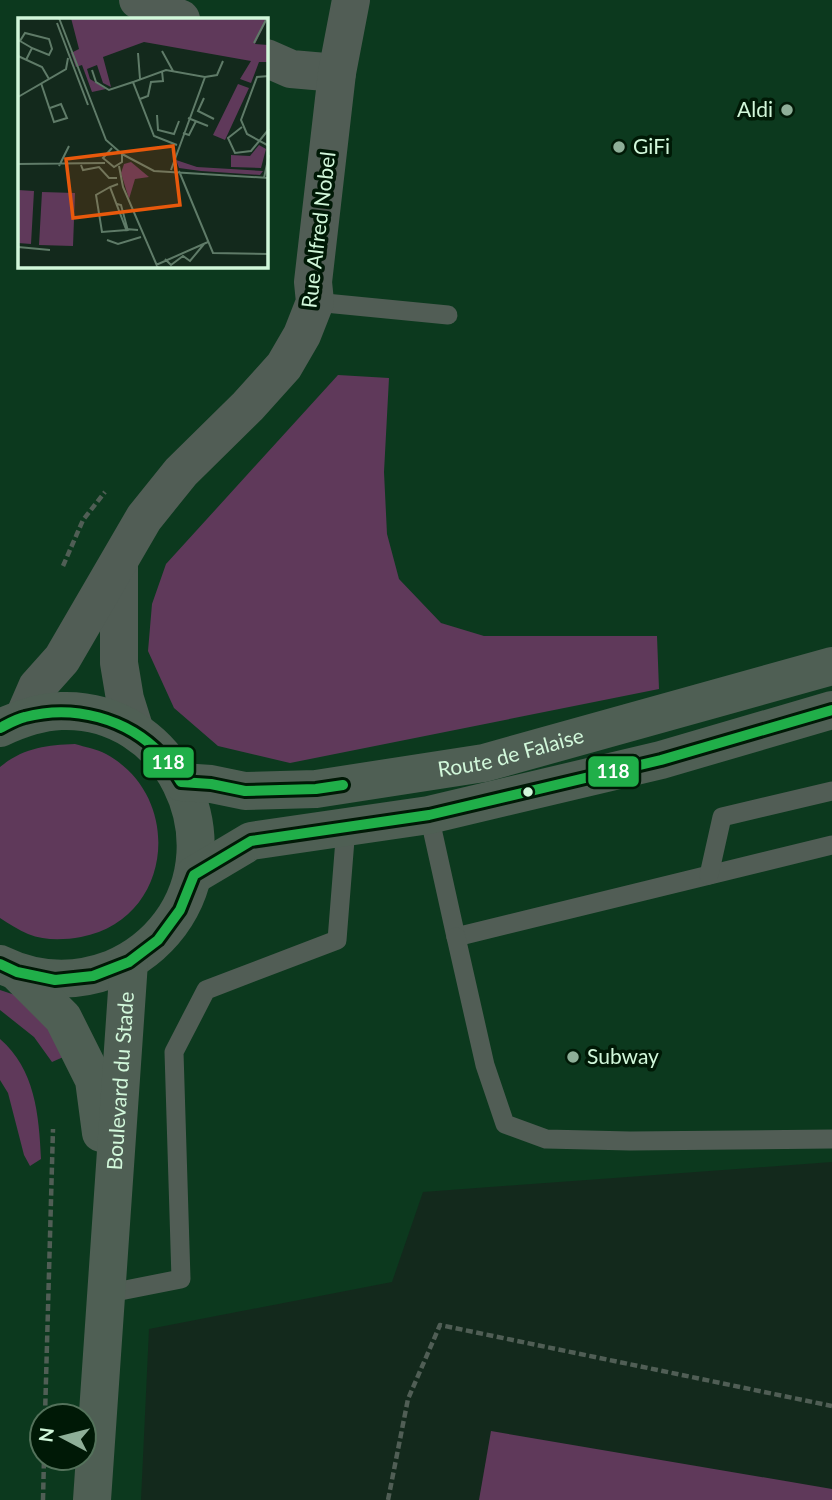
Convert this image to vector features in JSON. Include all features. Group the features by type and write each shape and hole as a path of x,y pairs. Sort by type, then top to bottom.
{"main road":[{"name":"Route de Falaise","path":"181,782 211,784 245,791 316,789 484,763 832,666"},
{"name":"Route de Falaise","path":"194,875 251,841 429,815 661,760 832,710"},
{"path":"9,968 55,980 93,976 129,962 158,940 180,910 194,875 197,843 193,812 181,782 161,754 135,732 100,716 61,711 12,723"},
{"name":"Boulevard du Stade","path":"92,1500 129,962"},
{"name":"Boulevard du Stade","path":"9,968 63,1018 94,1080 111,1201"}],"street":[{"path":"138,0 179,18"},
{"name":"Rue Alfred Nobel","path":"12,723 37,687 62,659 144,518 181,472 284,366 302,335 315,302 313,282 337,73 351,0"},
{"path":"268,59 291,69 337,73"},
{"name":"Rue Alfred Nobel","path":"119,563 119,663 125,699 135,732"}],"lane":[{"path":"315,302 448,315"},
{"path":"709,875 722,817 832,791"},
{"path":"429,815 485,1065 505,1124 546,1139 832,1139"},
{"path":"105,1294 181,1279 174,1052 206,990 337,940 345,827"},
{"path":"456,937 832,845"}],"path":[{"path":"62,570 83,520 107,490"},
{"path":"45,1402 53,1116"},
{"path":"388,1500 408,1399 440,1325 832,1406"},
{"path":"43,1500 44,1472"}],"shaded area":[{"path":"0,0 832,0 832,1162 423,1192 392,1282 149,1329 141,1500 0,1500"},
{"path":"338,375 389,378 384,472 387,534 399,579 441,623 484,636 657,636 659,689 290,763 218,746 174,708 148,651 152,604 166,564"},
{"path":"75,744 106,754 131,774 148,798 157,826 158,855 150,883 135,907 112,926 81,937 41,938 0,918 0,767 35,749"},
{"path":"0,990 15,995 52,1024 70,1054 52,1062 34,1037 0,1010"},
{"path":"0,1039 21,1064 33,1094 41,1159 30,1166 24,1155 8,1093 0,1080"},
{"path":"491,1431 832,1489 832,1500 479,1500"}],"transit line":[{"name":"118","path":"0,964 17,972 55,980 93,976 129,962 158,940 180,910 194,875 251,841 429,815 661,760 832,710"},
{"name":"118","path":"0,728 22,718 43,713 80,714 116,723 148,742 162,755 181,782 211,784 245,791 316,789 343,785"}],"place":[{"name":"Aldi","path":"787,110"},
{"name":"GiFi","path":"619,147"},
{"name":"Subway","path":"573,1057"}]}
